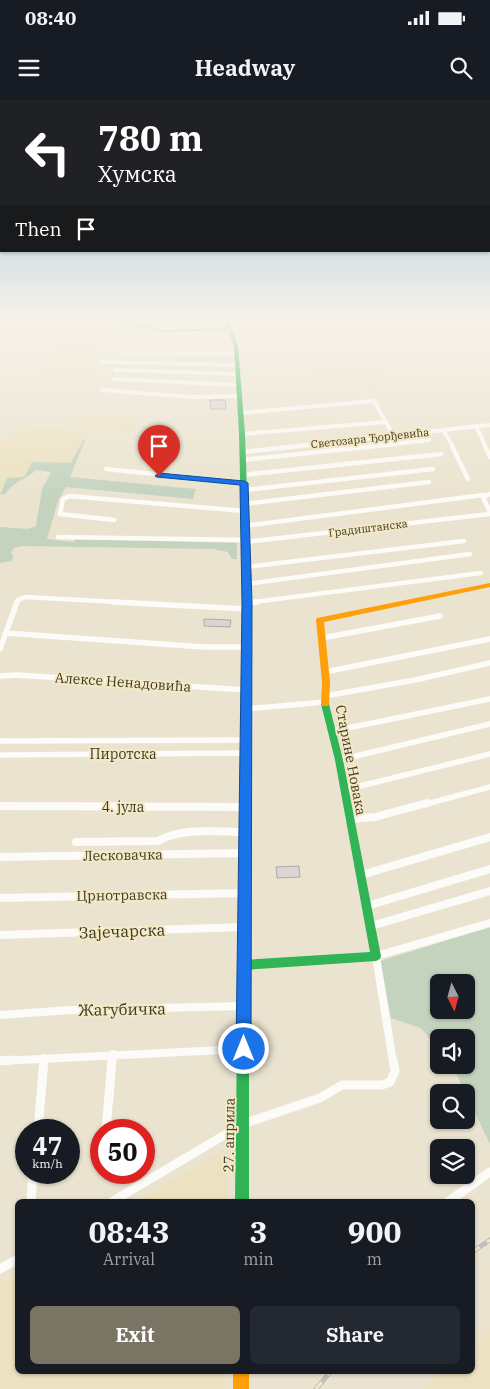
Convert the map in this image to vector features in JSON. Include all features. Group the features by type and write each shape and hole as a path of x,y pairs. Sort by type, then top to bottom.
{"main road":[{"name":"27. априла","path":"238,380 243,456 247,606 242,1199"},
{"name":"Старине Новака","path":"376,956 339,760 325,699 325,672 320,620 490,585"},
{"path":"244,965 376,956"},
{"path":"241,1374 241,1389"}],"street":[{"path":"152,380 238,385"},
{"path":"102,390 194,397 239,396"},
{"path":"241,413 374,402 393,435"},
{"path":"242,434 386,422"},
{"path":"443,430 490,425"},
{"path":"476,426 490,457"},
{"name":"Светозара Ђорђевића","path":"243,456 443,430 446,432 468,479"},
{"path":"243,456 429,440"},
{"path":"244,483 441,454"},
{"path":"106,469 244,483 433,469"},
{"path":"114,520 60,514 63,499 69,496 244,508 429,482"},
{"path":"245,526 490,494"},
{"path":"483,495 490,513"},
{"name":"Градиштанска","path":"58,537 245,541 490,513"},
{"path":"246,567 464,541"},
{"path":"246,584 470,554"},
{"path":"0,649 18,600 22,597 247,606 481,573"},
{"path":"322,638 440,616"},
{"path":"5,633 204,647 247,647"},
{"path":"325,672 490,638"},
{"path":"246,709 325,699 490,663"},
{"name":"Алексе Ненадовића","path":"0,676 17,675 246,690"},
{"path":"333,731 444,710 490,699"},
{"path":"339,760 490,724"},
{"path":"0,741 246,740"},
{"name":"Пиротска","path":"0,755 246,753"},
{"path":"344,790 490,754"},
{"path":"349,819 375,817 490,787"},
{"name":"4. јула","path":"0,806 246,807"},
{"path":"76,842 158,841 169,835 184,833 245,832"},
{"path":"361,874 490,837"},
{"name":"Лесковачка","path":"0,857 245,853"},
{"path":"367,906 490,869"},
{"path":"371,926 490,891"},
{"name":"Црнотравска","path":"0,898 245,893"},
{"path":"116,1199 243,1124 320,1098 342,1085 382,1085 390,1082 394,1078 395,1071 376,956 490,924"},
{"name":"Зајечарска","path":"0,935 244,927"},
{"name":"Жагубичка","path":"0,1015 70,1010 244,1006"},
{"path":"0,1061 244,1049"},
{"path":"107,1119 113,1054"},
{"path":"39,1119 44,1058"},
{"path":"452,1199 490,1172"},
{"path":"31,1199 32,1184"},
{"path":"0,1269 15,1260"}],"shaded area":[{"path":"356,380 379,380 386,389 364,391"},
{"path":"77,415 139,419 134,432 72,427"},
{"path":"18,426 87,431 72,463 32,462 24,478 7,478 0,491 0,441 9,441"},
{"path":"228,1147 228,1199 141,1199"},
{"path":"15,1275 15,1374 225,1374 225,1389 0,1389 0,1284"},
{"path":"490,1328 490,1389 422,1389 438,1374 475,1374 475,1341"}],"green space":[{"path":"83,440 85,441 70,477 196,489 193,499 66,487 58,501 47,539 73,542 76,539 237,543 237,559 232,559 228,552 213,549 22,546 14,548 11,553 14,557 11,561 0,563 0,527 28,529 36,526 42,489 51,472 36,470 12,486 5,494 0,495 7,478 24,477 32,462 71,463"},
{"path":"490,927 490,1144 475,1113 475,1084 461,1084 456,1074 475,1074 475,1029 430,1029 430,1038 421,1028 391,1018 380,961"}],"building":[{"path":"210,400 225,400 226,409 211,409"},
{"path":"204,619 231,620 230,627 204,626"},
{"path":"299,866 300,877 277,878 276,867"}],"railway":[{"path":"475,1250 490,1240"},
{"path":"316,1389 328,1374"}],"traffic: fast":[{"path":"238,380 242,434 247,603 246,698"},
{"path":"244,965 376,956 339,760 325,704"},
{"path":"242,1199 243,1041"}],"traffic: slow":[{"path":"325,704 326,682 320,620 490,585"},
{"path":"243,1041 246,698"},
{"path":"241,1374 241,1389"}],"route":[{"path":"159,476 244,483 247,603 244,1049"}]}
